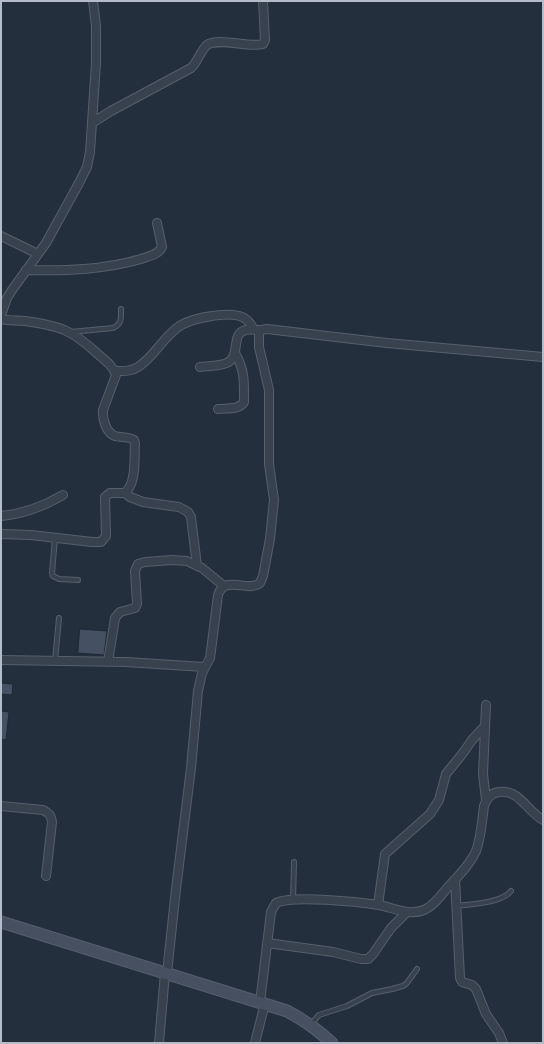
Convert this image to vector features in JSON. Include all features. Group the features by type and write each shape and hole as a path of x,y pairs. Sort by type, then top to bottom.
{"street":[{"path":"1,315 8,298 46,243 80,184 87,167 90,152 96,64 96,26 93,1"},
{"path":"92,123 111,111 191,68 196,64 205,48 212,43 263,44 265,40 263,1"},
{"path":"26,270 62,270 113,266 154,255 161,250 162,247 157,223"},
{"path":"1,236 38,254"},
{"path":"115,371 132,370 138,367 145,362 175,329 187,322 216,316 238,315 246,319 257,330 259,347 269,390 270,404 269,464 274,500 270,539 263,576 258,585 229,584 221,588 218,595 210,658 204,667 198,691 191,768 159,1043"},
{"path":"1,319 40,323 59,327 83,340 112,366 115,371 115,381 102,414 105,424 111,434 115,437 128,437 134,440 135,443 133,478 128,490 125,493"},
{"path":"200,367 226,364 230,362 235,353 240,333 247,330 267,328 387,343 543,357"},
{"path":"218,409 238,407 244,402 242,367 235,353"},
{"path":"1,534 17,534 101,542 106,536 105,497 110,494 125,493 130,497 143,502 179,507 188,512 191,517 197,566"},
{"path":"1,516 27,511 52,502 63,495"},
{"path":"108,662 115,618 120,612 135,608 137,604 135,571 138,564 172,560 187,561 197,566 224,586"},
{"path":"1,660 157,663 204,667"},
{"path":"486,705 483,774 486,800"},
{"path":"378,905 385,854 430,814 439,800 446,774 476,735 485,726"},
{"path":"255,1043 262,1002 271,912 276,903 293,900 327,901 378,905 414,913 428,908 433,904 465,868 476,850 484,806 490,795 496,792 504,791 513,794 522,800 543,820"},
{"path":"1,806 43,810 51,816 52,822 46,876"},
{"path":"455,879 460,980 464,983 472,985 476,989 486,1014 499,1033 503,1043"},
{"path":"267,944 333,952 361,959 368,959 391,928 407,912"},
{"path":"1,922 287,1011 310,1025 332,1043"}],"lane":[{"path":"70,332 113,328 118,326 121,320 121,309"},
{"path":"55,538 53,576 59,579 78,580"},
{"path":"55,661 59,618"},
{"path":"293,900 294,862"},
{"path":"457,906 500,899 508,895 511,891"},
{"path":"310,1025 317,1016 321,1014 347,1006 372,993 392,990 403,986 417,969"}],"building":[{"path":"80,629 107,631 104,655 78,653"},
{"path":"1,683 13,684 12,695 1,694"},
{"path":"1,711 9,712 6,740 1,739"}]}
